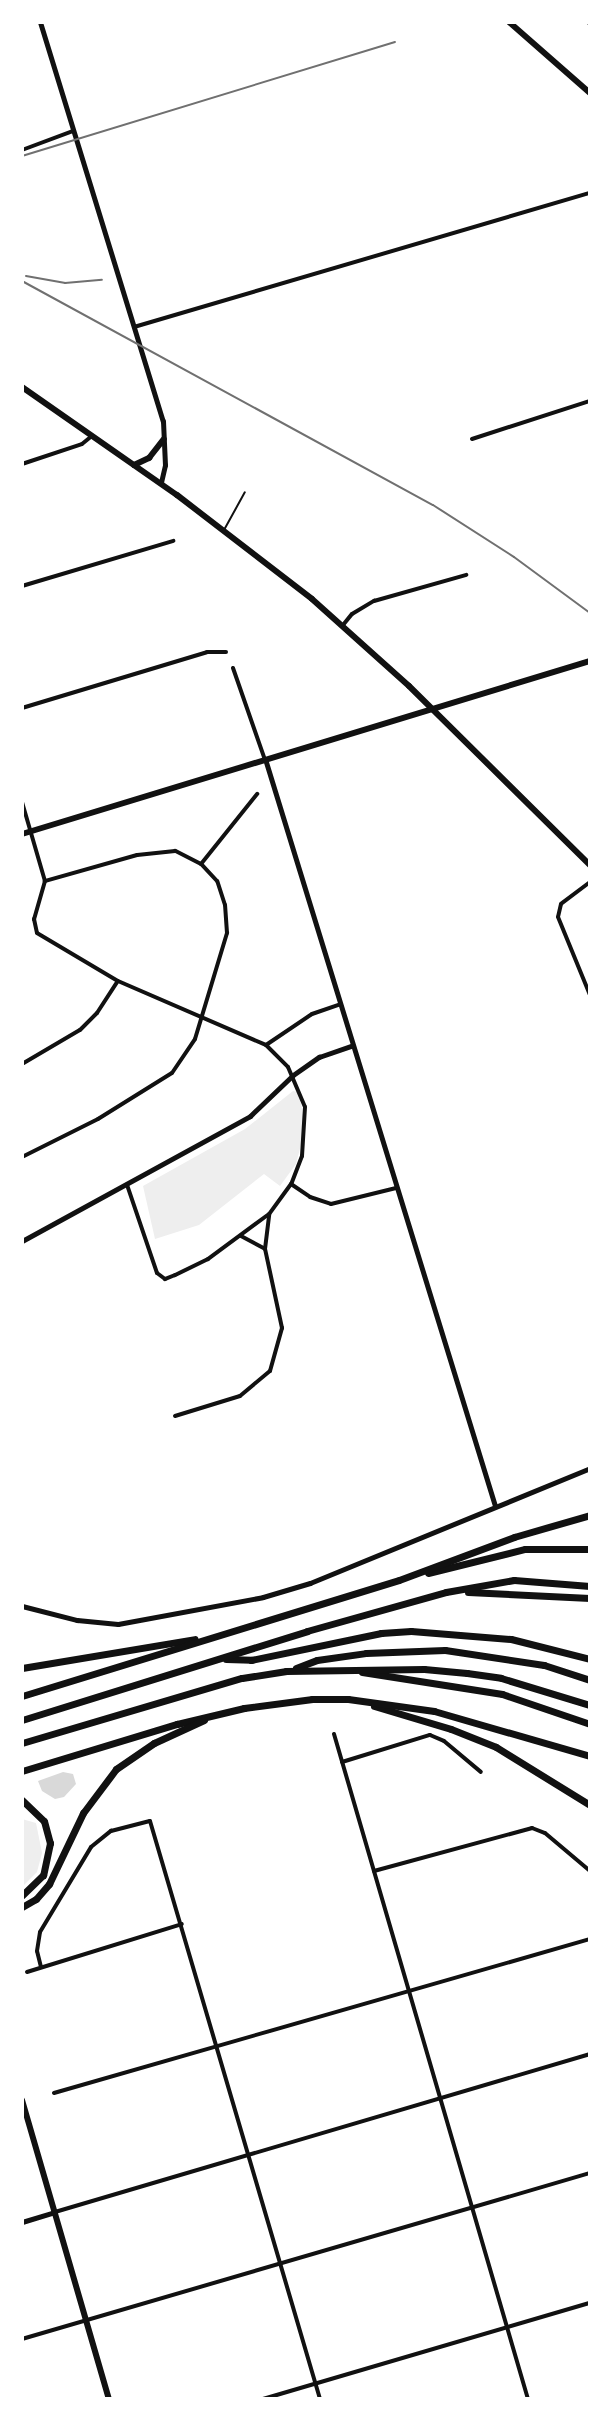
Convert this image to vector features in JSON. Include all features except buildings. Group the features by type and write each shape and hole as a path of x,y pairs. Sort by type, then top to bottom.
{"highway":[{"path":"22,1696 399,1580 525,1534 590,1515"},
{"path":"399,1580 525,1549 590,1549"},
{"path":"22,1720 361,1614 446,1592 514,1580 590,1586"},
{"path":"446,1592 500,1591 590,1598"},
{"path":"22,1668 165,1646 263,1623"},
{"path":"219,1659 251,1660 381,1633 411,1631 511,1639 590,1659"},
{"path":"286,1671 317,1660 366,1653 433,1650 518,1660 590,1680"},
{"path":"340,1669 502,1694 590,1724"},
{"path":"22,1743 242,1678 286,1671 340,1669 467,1673 501,1678 590,1705"},
{"path":"348,1699 441,1726 496,1747 590,1805"},
{"path":"22,1771 217,1714 271,1704 348,1699 434,1711 590,1756"},
{"path":"22,1908 49,1884 83,1813 116,1769 154,1743 217,1714"},
{"path":"22,1800 44,1821 50,1843 43,1875 22,1895"}],"main road":[{"path":"509,22 590,93"},
{"path":"22,387 161,483 343,625 590,865"},
{"path":"134,465 149,458 164,439"},
{"path":"22,834 590,661"},
{"path":"22,2100 109,2399"}],"street":[{"path":"40,22 163,421 165,465 161,483"},
{"path":"22,150 73,131"},
{"path":"134,327 590,193"},
{"path":"472,439 590,401"},
{"path":"22,464 82,444 92,436"},
{"path":"22,586 173,541"},
{"path":"343,625 352,614 374,601 466,575"},
{"path":"22,708 207,652 226,652"},
{"path":"233,668 266,762 338,1005 495,1506"},
{"path":"201,864 257,794"},
{"path":"22,802 45,881 34,929 39,935 118,981 266,1045 293,1075 307,1122 302,1156 291,1184 269,1214 208,1259 162,1278 154,1268 127,1185"},
{"path":"22,1157 161,1082 187,1056 225,947 227,919 217,881 201,864 175,851 159,851 45,881"},
{"path":"590,882 561,904 558,917 590,995"},
{"path":"22,1064 80,1030 105,1003 118,981"},
{"path":"266,1045 312,1014 338,1005"},
{"path":"22,1241 250,1116 293,1075 319,1057 351,1046"},
{"path":"291,1184 310,1197 331,1204 396,1188"},
{"path":"175,1416 240,1396 270,1371 282,1328 265,1249 269,1214"},
{"path":"241,1236 265,1249"},
{"path":"22,1606 77,1620 118,1624 263,1597 310,1583 590,1468"},
{"path":"334,1734 528,2399"},
{"path":"342,1762 430,1735 444,1741 481,1772"},
{"path":"41,1967 37,1951 40,1932 91,1847 111,1831 150,1821 320,2399"},
{"path":"374,1871 532,1828 545,1833 590,1871"},
{"path":"27,1972 182,1924"},
{"path":"54,2093 590,1939"},
{"path":"22,2222 590,2054"},
{"path":"22,2339 590,2173"},
{"path":"263,2399 590,2303"}],"lane":[{"path":"223,531 245,492"}],"shaded area":[{"path":"293,1091 298,1092 304,1133 296,1164 280,1186 264,1174 199,1225 155,1239 143,1186 245,1129"},
{"path":"63,1772 73,1774 76,1784 64,1797 55,1799 42,1791 38,1781"},
{"path":"22,1819 36,1823 42,1853 37,1872 22,1887"}],"railway":[{"path":"22,156 395,42"},
{"path":"26,276 65,283 102,280"},
{"path":"22,281 433,505 514,557 590,613"}]}
